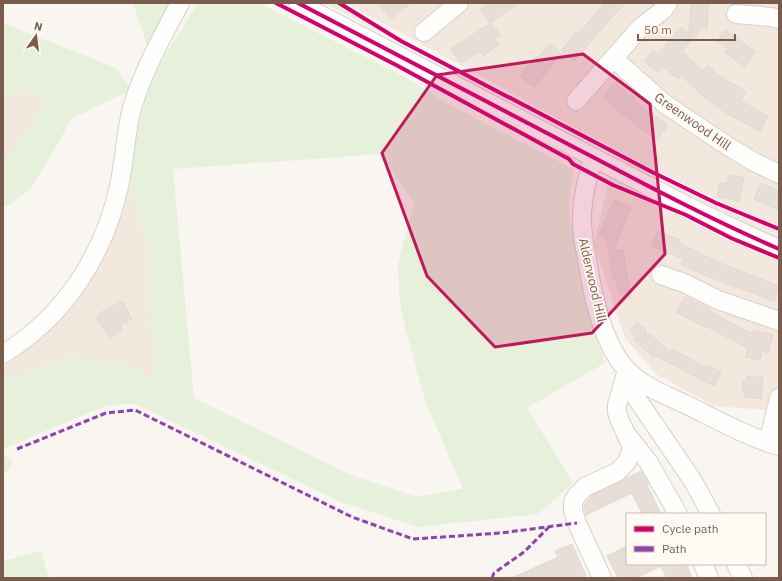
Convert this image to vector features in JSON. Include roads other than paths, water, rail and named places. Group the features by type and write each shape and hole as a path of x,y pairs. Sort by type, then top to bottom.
{"street":[{"path":"3,354 27,337 57,310 81,278 102,243 120,185 132,109 144,76 180,3"},
{"path":"298,3 688,207 779,248"},
{"path":"424,32 459,3"},
{"path":"576,101 640,28 664,10 668,3"},
{"path":"736,14 779,19"},
{"name":"Greenwood Hill","path":"613,58 665,104 726,145 754,162 779,174"},
{"name":"Alderwood Hill","path":"594,158 585,191 582,213 582,229 588,269 598,313 620,363 636,379 730,426 773,444"},
{"path":"661,275 684,282 718,300 779,321"},
{"path":"602,578 577,522 573,510 573,502 577,495 586,487 617,472 626,463 631,453 631,445 617,412 617,405 627,370"},
{"path":"627,370 635,396 693,481 710,513"},
{"path":"773,444 779,398"},
{"path":"627,435 649,463 677,513"},
{"path":"703,565 709,578"},
{"path":"736,565 742,578"}]}
